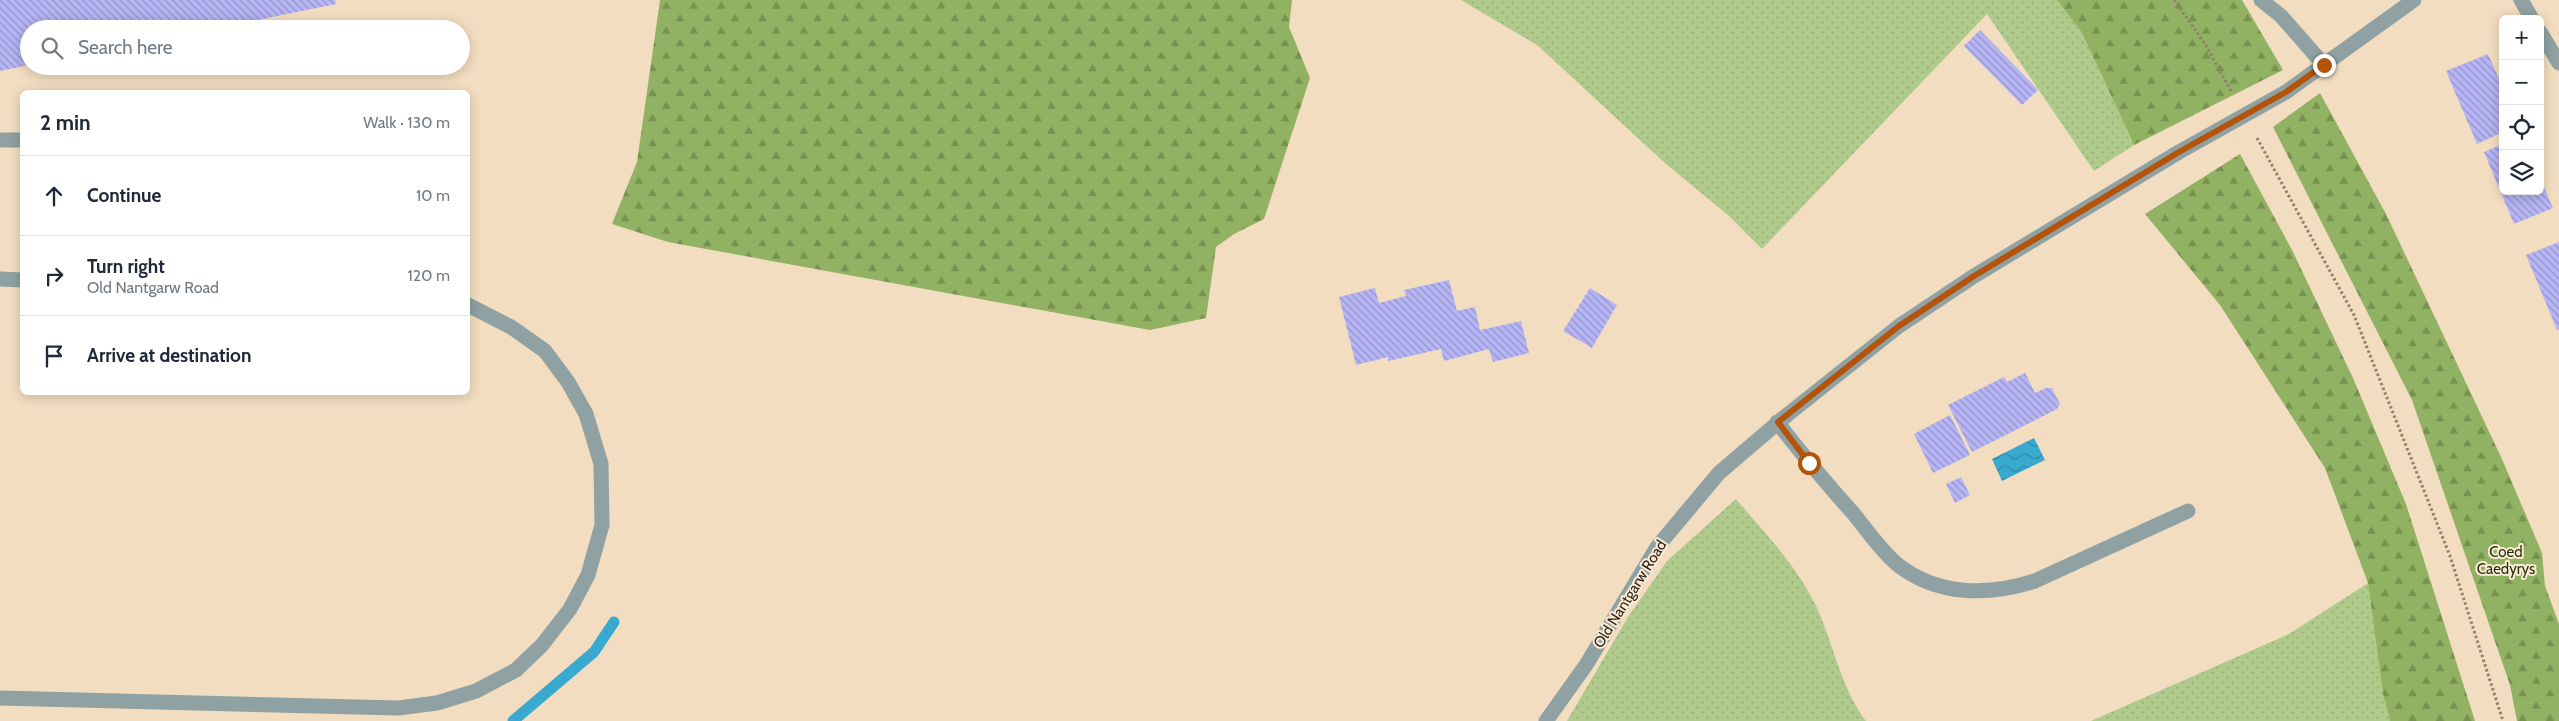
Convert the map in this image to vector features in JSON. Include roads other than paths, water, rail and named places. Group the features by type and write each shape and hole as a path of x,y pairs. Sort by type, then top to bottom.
{"street":[{"path":"2260,0 2281,16 2324,65"},
{"name":"Old Nantgarw Road","path":"1546,721 1586,665 1657,547 1719,473 1778,422 1899,326 1974,276 2179,152 2286,92 2414,0"},
{"path":"2521,0 2530,15"},
{"path":"2544,38 2559,62"},
{"path":"0,140 20,140"},
{"path":"0,279 20,280"},
{"path":"0,698 398,708 436,703 476,691 516,670 542,645 570,609 588,575 602,525 601,464 586,414 568,382 545,351 511,327 470,306"},
{"path":"1778,422 1809,463 1896,564 1920,580 1942,587 1987,592 2012,588 2035,581 2188,511"}],"water":[{"path":"2034,438 2045,460 2002,481 1992,459"}],"waterway":[{"path":"513,721 594,652 614,622"}],"park label":[{"name":"Coed Caedyrys","path":"2506,560"}]}
